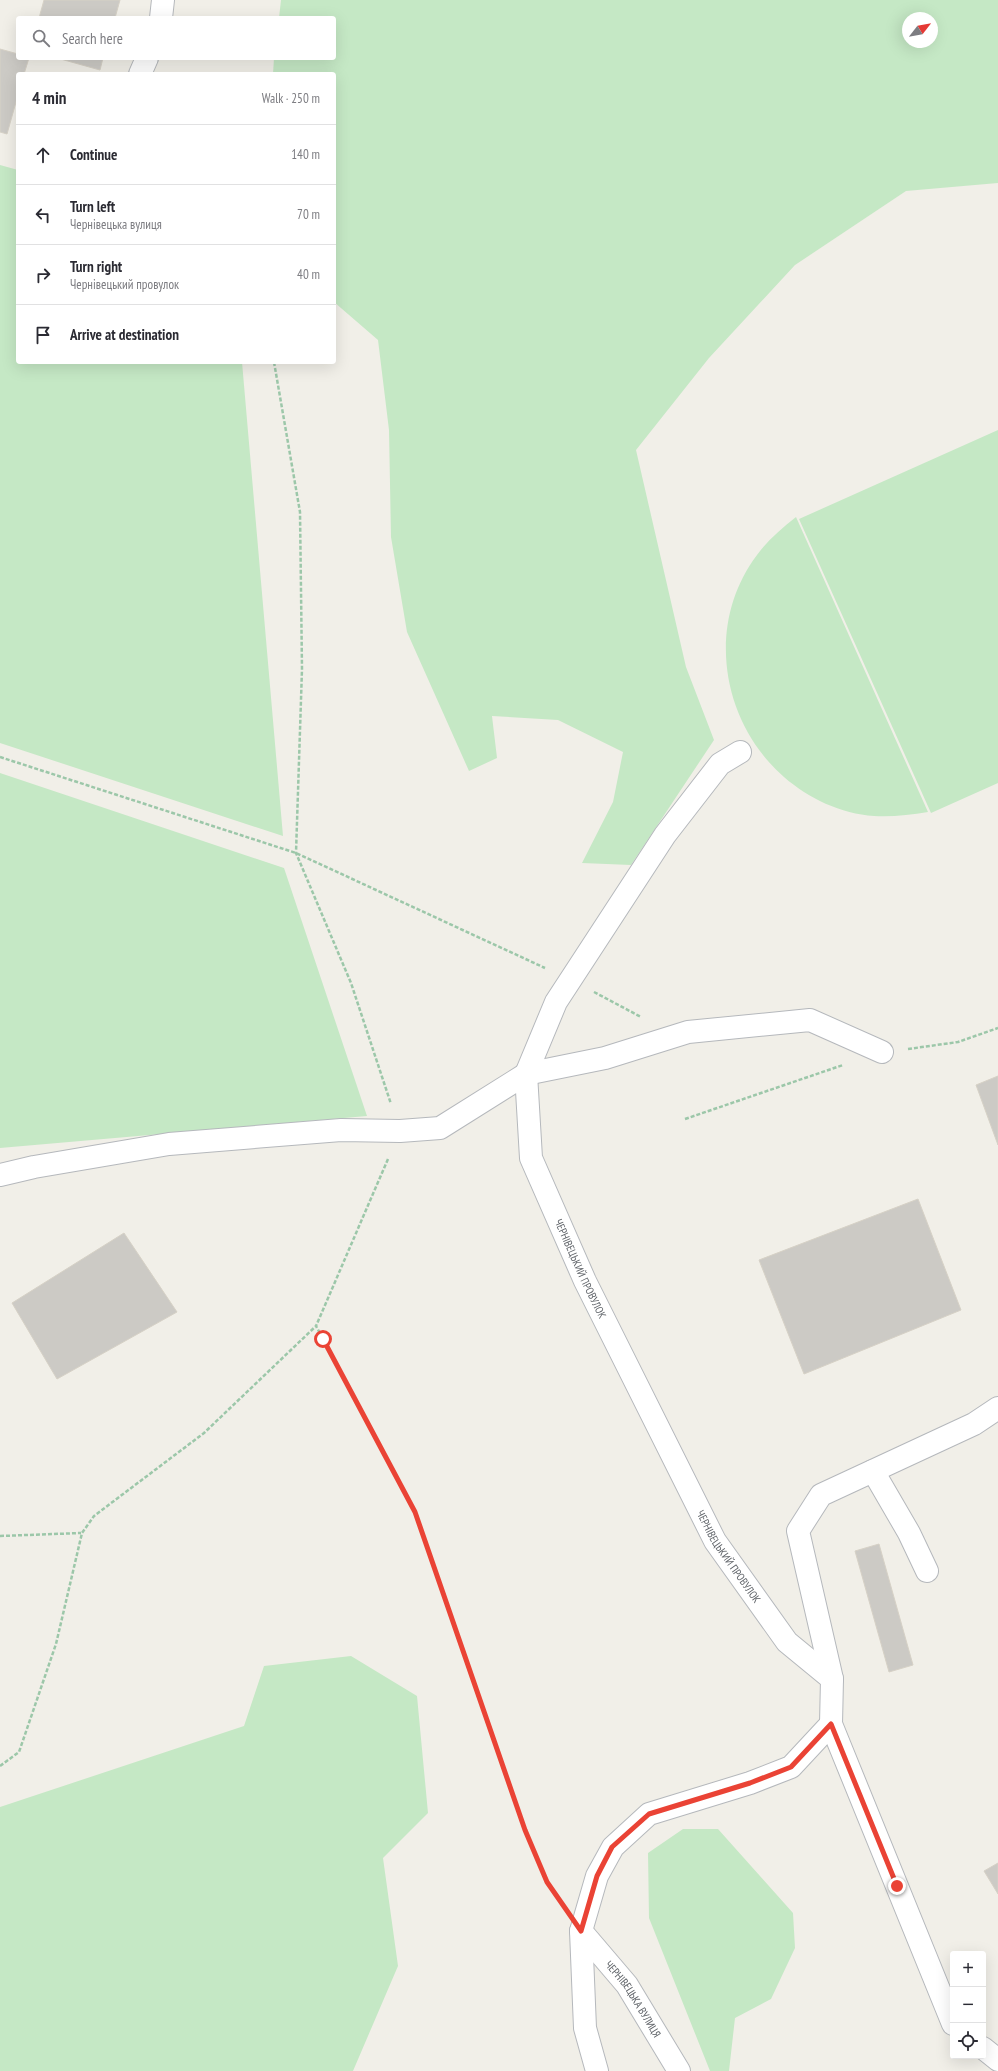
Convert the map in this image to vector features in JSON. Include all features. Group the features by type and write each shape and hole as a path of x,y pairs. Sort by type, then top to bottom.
{"street":[{"path":"161,16 163,0"},
{"path":"141,72 146,60"},
{"path":"526,1074 556,1002 665,835 720,764 740,752"},
{"path":"0,1175 34,1167 169,1144 341,1130 400,1131 440,1128 526,1074 605,1058 688,1032 810,1020 882,1052"},
{"name":"ЧЕРНІВЕЦЬКИЙ ПРОВУЛОК","path":"526,1074 531,1158 585,1281 714,1541 787,1642 832,1679"},
{"path":"953,2023 831,1724 832,1679 798,1531 821,1495 974,1424 998,1408"},
{"path":"872,1471 909,1533 928,1571"},
{"path":"597,2071 585,2028 581,1931 597,1876 612,1847 649,1814 750,1783 791,1767 831,1724"},
{"name":"ЧЕРНІВЕЦЬКА ВУЛИЦЯ","path":"581,1931 627,1985 679,2071"},
{"path":"986,2050 998,2060"}],"path":[{"path":"0,1766 18,1752 46,1673 56,1644 82,1533 94,1516 204,1433 316,1326 400,1131 351,983 296,853 302,669 300,512 274,364"},
{"path":"0,757 296,853 570,980 676,1036"},
{"path":"685,1119 882,1052 958,1042 998,1028"},
{"path":"316,1326 415,1512 525,1830 547,1882 581,1931"},
{"path":"0,1536 82,1533"}],"green space":[{"path":"281,0 998,0 998,183 906,191 795,265 709,358 636,450 686,667 714,740 631,865 582,863 613,802 623,752 558,720 492,716 497,758 469,771 407,632 391,537 389,430 378,340 336,304 336,72 273,72 274,60 336,60 336,16 279,16"},
{"path":"0,165 16,169 16,364 242,364 283,836 0,743"},
{"path":"998,430 998,783 931,813 799,519"},
{"path":"796,517 928,812 901,816 874,816 849,812 826,804 793,785 784,777 763,754 746,729 734,701 727,671 726,641 730,611 741,582 757,555 775,535"},
{"path":"0,773 284,868 367,1116 0,1148"},
{"path":"351,1656 417,1696 428,1813 383,1858 398,1966 353,2071 0,2071 0,1807 244,1726 264,1666"},
{"path":"683,1829 718,1829 793,1913 795,1948 771,1999 735,2018 729,2071 710,2071 649,1918 648,1853"}],"building":[{"path":"44,0 120,0 116,16 40,16"},
{"path":"0,49 16,53 16,60 28,60 25,72 16,72 16,102 7,134 0,132"},
{"path":"64,60 102,60 100,70"},
{"path":"998,1076 998,1145 976,1085"},
{"path":"918,1199 961,1310 804,1374 759,1260"},
{"path":"124,1233 177,1312 57,1379 12,1303"},
{"path":"879,1544 913,1665 889,1672 855,1551"},
{"path":"998,1863 998,1894 984,1871"}],"route":[{"path":"323,1339 415,1512 525,1830 547,1882 581,1931 597,1876 612,1847 649,1814 750,1783 791,1767 831,1724 897,1886"}]}
